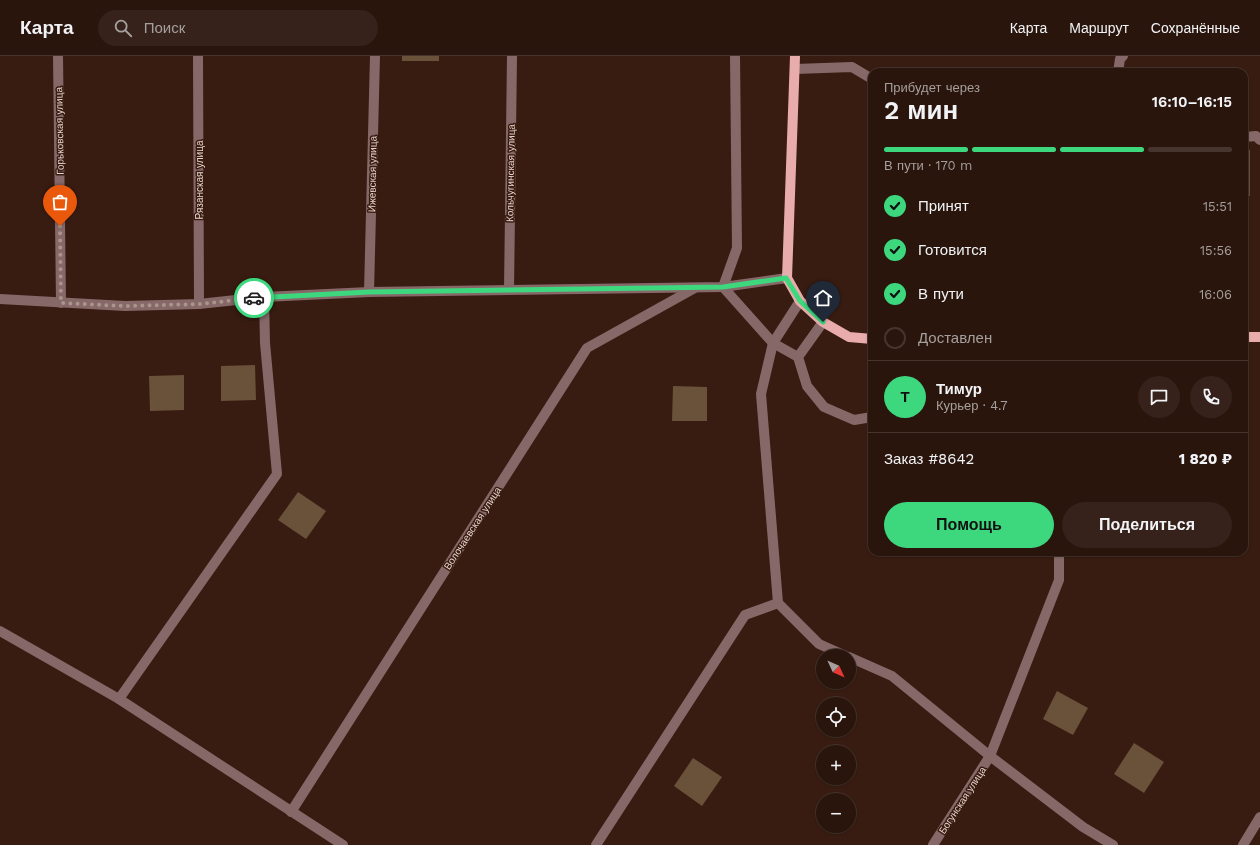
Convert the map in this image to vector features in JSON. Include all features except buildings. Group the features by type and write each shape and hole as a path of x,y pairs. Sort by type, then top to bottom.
{"main road":[{"path":"795,56 786,278 800,301 823,322 849,338 868,339"},
{"path":"1248,337 1260,337"}],"street":[{"name":"Горьковская улица","path":"58,56 61,303"},
{"name":"Рязанская улица","path":"198,56 200,304"},
{"name":"Ижевская улица","path":"369,292 375,56"},
{"name":"Кольчугинская улица","path":"509,290 512,56"},
{"path":"723,287 737,248 734,56"},
{"path":"1119,68 1120,59 1123,56"},
{"path":"795,69 852,67 868,76"},
{"path":"1248,137 1256,136 1260,140"},
{"path":"0,299 125,306 200,304 264,297 369,292 723,287 786,278"},
{"path":"723,287 773,343 798,357 807,386 824,407 854,420 868,418"},
{"name":"Волочаевская улица","path":"290,812 587,348 696,288"},
{"path":"119,699 277,474 265,343 264,297"},
{"path":"800,301 773,343 761,394 778,603 819,644 830,649"},
{"path":"798,357 823,322"},
{"name":"Богунская улица","path":"933,845 990,756 1059,580 1059,556"},
{"path":"596,845 745,615 778,603"},
{"path":"0,631 119,699 290,812 343,845"},
{"path":"856,660 892,676 990,756 1083,827 1113,845"},
{"path":"1243,845 1260,817"}],"way so far":[{"path":"60,226 61,303 125,306 200,304 254,298"}],"route":[{"path":"254,298 369,292 723,287 786,278 800,301 823,322"}]}
